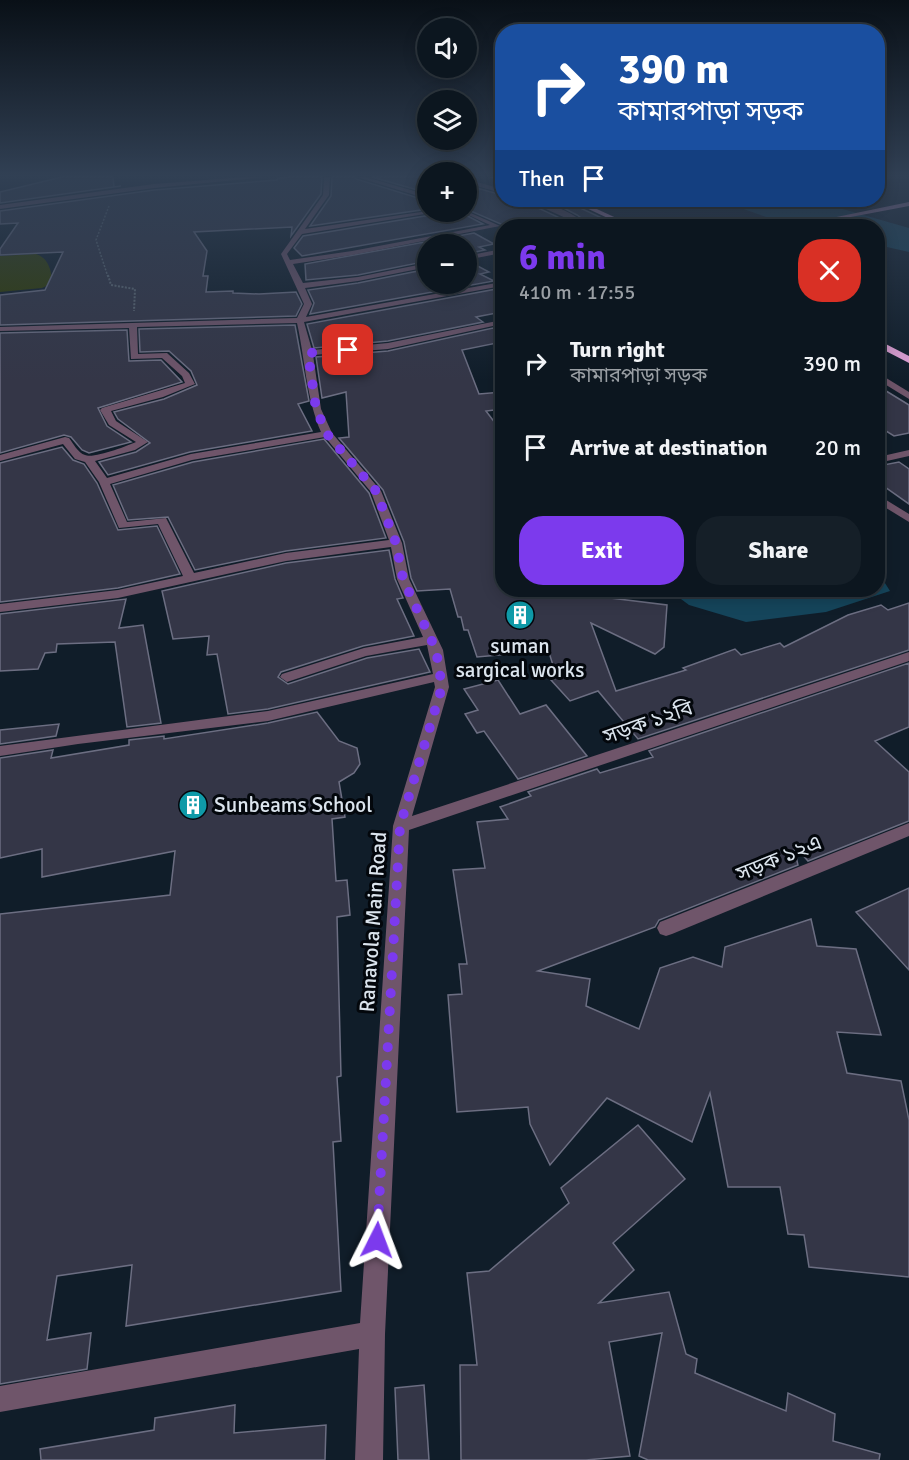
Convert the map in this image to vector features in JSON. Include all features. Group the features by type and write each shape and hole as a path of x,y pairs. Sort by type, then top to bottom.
{"highway":[{"path":"885,347 909,360"}],"street":[{"path":"289,245 285,254 308,304 300,320"},
{"path":"289,262 396,245"},
{"path":"477,256 495,252"},
{"path":"300,286 358,279 417,267"},
{"path":"0,329 300,320 495,285"},
{"name":"Ranavola Main Road","path":"300,320 308,353 316,409 327,434 376,491 396,543 403,579 432,640 442,676 442,687 400,826 372,1334 369,1460"},
{"path":"308,353 388,346 495,323"},
{"path":"0,458 65,440 79,458 89,460 131,448 143,442 112,423 105,410 190,384 186,375 164,355 134,357 133,324"},
{"path":"885,381 909,396"},
{"path":"104,482 191,457 327,434"},
{"path":"885,458 909,453"},
{"path":"89,460 112,493 114,507 123,526 162,520 190,577"},
{"path":"885,503 909,519"},
{"path":"0,608 118,594 286,557 396,543"},
{"path":"286,677 364,652 432,640"},
{"name":"সড়ক ১২বি","path":"400,826 909,656"},
{"path":"0,751 268,716 442,676"},
{"name":"সড়ক ১২এ","path":"666,928 909,830"},
{"path":"0,1399 372,1334"}],"path":[{"path":"98,245 111,285 135,289 133,324"}],"green space":[{"path":"36,254 47,262 53,283 42,288 0,292 0,256"}],"water":[{"path":"885,245 909,245 909,252 885,247"},
{"path":"885,583 890,591 885,593"},
{"path":"678,597 872,597 826,612 746,622 689,605"}],"building":[{"path":"3,245 203,245 207,251 203,276 208,276 206,292 233,291 233,293 259,294 296,292 302,304 296,316 0,325 0,295 45,290 63,252 0,255"},
{"path":"296,245 363,245 302,256 294,248"},
{"path":"417,245 417,263 358,275 306,280 305,264"},
{"path":"477,245 488,245 479,247 485,250 477,252"},
{"path":"477,266 489,272 480,274 494,281 477,284"},
{"path":"417,271 417,294 422,294 310,314 314,303 308,290"},
{"path":"495,289 495,313 476,317 483,322 388,341 314,348 307,324"},
{"path":"295,325 309,401 298,404 312,431 190,452 108,475 99,462 136,452 150,443 118,419 114,412 164,399 197,385 191,371 169,351 140,352 139,329"},
{"path":"495,329 495,343 462,350 479,394 495,393 495,410 486,411 495,423 495,597 602,597 667,605 664,647 655,654 591,623 616,691 686,670 683,668 735,649 741,655 780,643 784,647 848,615 881,605 888,610 909,603 909,650 638,739 598,691 570,701 551,680 557,678 547,646 508,650 510,654 477,657 468,630 464,630 461,617 458,617 450,589 417,591 411,578 404,542 383,490 339,438 349,437 346,392 322,398 316,357 388,351"},
{"path":"127,330 129,361 161,360 182,382 98,408 107,426 131,442 89,453 82,450 71,437 64,435 0,453 0,333"},
{"path":"885,390 909,405 909,433 894,436 885,430"},
{"path":"324,439 369,493 386,538 286,551 195,570 168,517 128,520 113,485 193,462"},
{"path":"62,447 73,460 84,464 97,483 118,530 157,526 180,574 118,588 0,602 0,463"},
{"path":"899,462 909,469 909,504 885,487 885,465"},
{"path":"389,550 395,579 403,598 397,599 414,636 363,646 281,672 278,677 288,684 367,658 419,649 430,672 268,709 228,714 217,654 207,655 209,636 173,639 162,591 286,563"},
{"path":"126,599 119,628 143,625 161,723 127,727 115,642 57,644 56,652 45,653 38,669 0,671 0,614"},
{"path":"909,663 909,727 875,741 909,772 909,821 808,861 793,844 798,865 659,920 655,927 538,971 590,979 586,1006 639,1029 660,968 693,957 722,967 725,947 811,919 817,946 856,949 881,1035 837,1032 847,1073 901,1081 909,1120 909,1277 809,1267 804,1235 788,1234 780,1187 728,1187 710,1093 692,1142 607,1098 550,1165 530,1124 528,1107 457,1112 448,995 462,994 459,964 467,964 453,870 485,868 477,822 508,819 500,807 531,796 528,792 597,769 600,773 653,757 649,751"},
{"path":"498,680 520,714 546,705 587,756 518,779 484,731 477,733 465,714 478,710 464,689"},
{"path":"317,712 339,741 357,748 360,764 354,773 339,782 345,817 332,819 336,881 347,880 350,915 337,917 341,1076 337,1077 341,1141 333,1142 341,1291 126,1326 132,1265 57,1276 47,1340 91,1333 87,1369 0,1384 0,914 170,895 175,851 42,877 42,849 0,858 0,758 53,750 51,758 129,745 129,740 164,736 164,739 268,723"},
{"path":"59,724 56,736 0,744 0,730"},
{"path":"909,888 909,970 856,912"},
{"path":"638,1125 685,1179 613,1243 634,1270 599,1303 669,1292 686,1354 697,1359 695,1373 786,1411 788,1393 835,1414 833,1441 880,1454 879,1460 648,1460 639,1456 662,1333 609,1342 630,1456 586,1460 461,1460 460,1365 477,1365 467,1273 489,1271 569,1203 561,1188"},
{"path":"424,1385 429,1460 398,1460 395,1388"},
{"path":"235,1405 234,1433 326,1425 325,1460 41,1460 40,1449 154,1430 155,1418"}],"place":[{"name":"suman sargical works","path":"520,615"},
{"name":"Sunbeams School","path":"193,805"}],"route":[{"path":"348,350 308,353 316,409 327,434 376,491 396,543 403,579 436,650 442,676 442,687 400,826 377,1240"}]}
